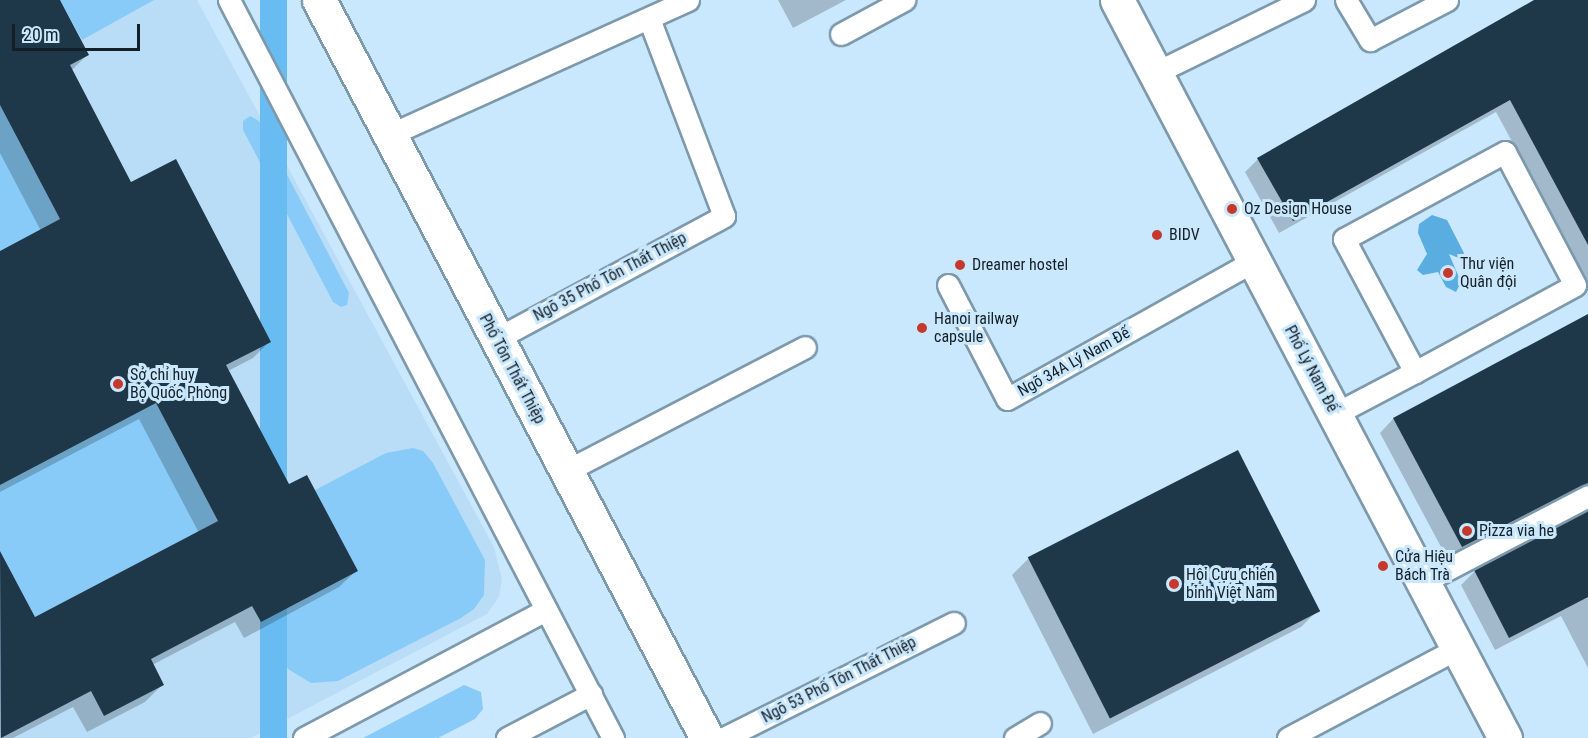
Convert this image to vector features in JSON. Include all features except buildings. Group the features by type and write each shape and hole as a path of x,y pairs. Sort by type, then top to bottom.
{"street":[{"name":"Phố Tôn Thất Thiệp","path":"319,0 707,738"},
{"name":"Phố Lý Nam Đế","path":"1117,0 1505,738"}],"lane":[{"path":"229,0 613,738"},
{"path":"389,135 688,0"},
{"path":"840,34 904,0"},
{"path":"1155,73 1304,0"},
{"path":"1346,0 1370,40 1447,0"},
{"name":"Ngõ 35 Phố Tôn Thất Thiệp","path":"496,339 723,216 649,19"},
{"path":"1335,414 1415,372 1575,285 1505,152 1344,239 1415,372"},
{"name":"Ngõ 34A Lý Nam Đế","path":"948,285 1007,399 1254,261"},
{"path":"566,471 805,347"},
{"path":"1423,582 1588,496"},
{"path":"304,738 546,610"},
{"name":"Ngõ 53 Phố Tôn Thất Thiệp","path":"724,738 954,623"},
{"path":"1288,738 1458,648"},
{"path":"507,738 591,694"},
{"path":"1014,738 1040,723"}],"shaded area":[{"path":"0,0 197,0 494,547 502,579 499,597 487,614 251,738 0,738"},
{"path":"60,0 154,0 82,40"},
{"path":"260,0 287,0 287,738 260,738"},
{"path":"0,105 60,219 0,251"},
{"path":"250,116 259,121 349,293 347,305 341,307 333,302 243,130 243,121"},
{"path":"1432,215 1447,220 1464,253 1461,259 1449,254 1461,282 1456,292 1446,287 1438,272 1423,275 1417,270 1427,254 1418,233 1419,224"},
{"path":"156,403 218,521 35,617 0,551 0,485"},
{"path":"413,448 423,451 433,463 485,560 484,595 474,609 461,618 338,681 311,683 288,669 261,622 358,571 315,490 386,453"},
{"path":"464,685 481,692 483,709 475,719 438,738 363,738"}],"place":[{"name":"Oz Design House","path":"1232,209"},
{"name":"BIDV","path":"1157,235"},
{"name":"Dreamer hostel","path":"960,265"},
{"name":"Thư viện Quân đội","path":"1448,273"},
{"name":"Hanoi railway capsule","path":"922,328"},
{"name":"Sở chỉ huy Bộ Quốc Phòng","path":"118,384"},
{"name":"Pizza via he","path":"1467,531"},
{"name":"Cửa Hiệu Bách Trà","path":"1383,566"},
{"name":"Hội Cựu chiến binh Việt Nam","path":"1174,584"}]}
